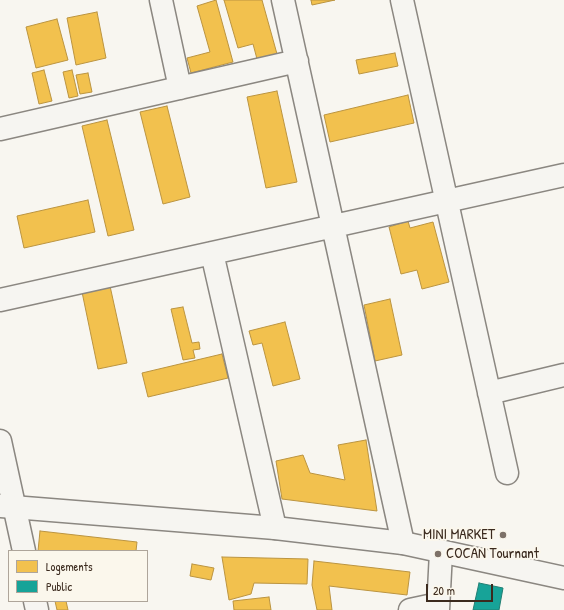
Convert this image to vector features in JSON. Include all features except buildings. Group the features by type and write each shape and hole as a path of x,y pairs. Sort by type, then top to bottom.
{"street":[{"path":"161,0 180,88"},
{"path":"283,0 403,543"},
{"path":"402,0 507,473"},
{"path":"0,130 297,61"},
{"path":"0,300 564,175"},
{"path":"212,253 275,528"},
{"path":"489,393 564,375"},
{"path":"0,441 7,506 24,550"},
{"path":"7,506 275,528 403,543 564,578"},
{"path":"410,610 438,607 441,552"}],"place":[{"name":"MINI MARKET","path":"503,535"},
{"name":"COCAN Tournant","path":"438,554"}]}
